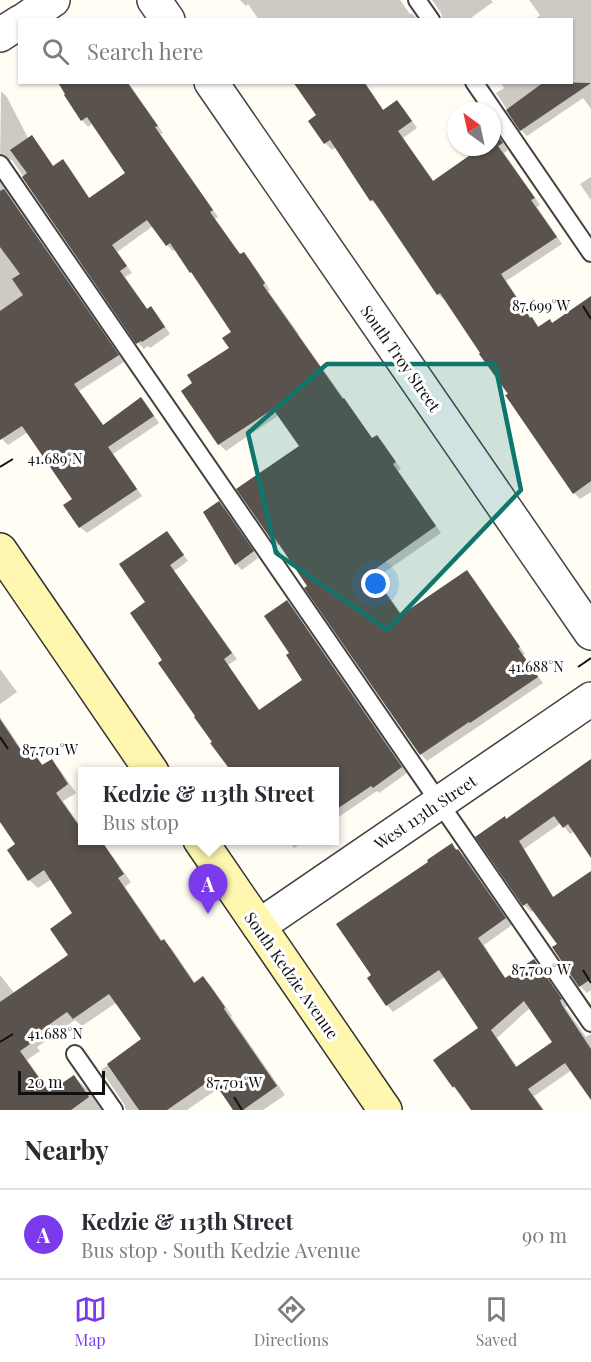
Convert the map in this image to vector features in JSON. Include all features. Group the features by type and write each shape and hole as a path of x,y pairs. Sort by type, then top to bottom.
{"main road":[{"path":"5,567 149,767"},
{"name":"South Kedzie Avenue","path":"203,845 385,1110"}],"street":[{"path":"27,18 53,0"},
{"path":"154,0 167,18"},
{"path":"0,35 18,23"},
{"name":"South Troy Street","path":"212,84 591,633"},
{"name":"West 113th Street","path":"259,926 591,699"}],"lane":[{"path":"417,0 429,18"},
{"path":"475,84 591,253"},
{"path":"0,164 591,1023"},
{"path":"75,1054 114,1110"}],"highlighted area":[{"path":"327,364 495,364 521,490 387,630 276,553 248,433"}],"building":[{"path":"591,83 520,131 506,110 541,84"},
{"path":"59,84 128,84 158,126 155,127 213,210 210,212 240,254 244,252 265,283 263,285 372,438 377,435 396,462 393,464 436,526 371,572 401,615 467,570 538,677 420,755 304,588 307,586 274,537 271,539 236,489 299,446 273,409 218,445 181,391 192,383 187,375 229,348 222,338 231,332 191,272 170,243 166,246 147,220 112,245 127,266 120,271 147,309 151,306 165,327 136,344 22,177 27,173 10,150 32,135 53,166 63,159 89,198 125,173 87,117 81,121"},
{"path":"294,84 365,84 383,110 397,100 412,121 398,131 433,181 469,156 501,156 501,150 535,198 531,200 557,237 501,274 538,327 550,319 552,323 591,296 591,481 573,494 505,395 508,394 440,293 437,295 330,140 324,144 308,121 316,115"},
{"path":"4,189 119,355 74,384 103,425 141,397 154,416 108,447 137,489 79,528 63,505 72,499 22,426 0,440 0,311 23,295 12,279 20,274 0,247 0,191"},
{"path":"219,501 254,551 235,565 203,512"},
{"path":"167,531 184,555 170,565 232,653 224,659 259,710 302,680 286,655 289,653 264,616 287,600 402,767 373,788 371,786 339,808 339,767 228,767 158,663 162,660 130,613 145,602 119,564"},
{"path":"0,719 24,755 32,750 42,765 52,759 68,784 56,793 78,824 78,845 104,845 124,874 118,878 161,941 164,939 194,983 203,976 277,1086 243,1110 233,1110 212,1079 167,1110 139,1110 107,1064 141,1039 109,994 73,1019 67,1012 30,1038 33,1042 20,1051 49,1092 74,1075 89,1097 71,1110 0,1110 0,1002 68,955 50,929 72,913 44,870 28,881 7,850 15,844 0,822"},
{"path":"591,759 591,858 568,824 563,828 554,816 519,841 553,897 591,871 591,979 579,987 552,947 557,944 527,903 523,906 475,837 505,816 506,819"},
{"path":"452,843 456,850 458,849 506,918 478,938 505,978 534,959 562,999 560,1000 562,1005 591,1049 591,1100 565,1063 528,1089 543,1110 471,1110 433,1060 478,1028 439,970 386,1006 367,978 371,975 336,924 428,862 427,860","holes":["524,1001 552,1042 516,1067 491,1030"]}],"place":[{"name":"Kedzie & 113th Street","path":"208,914"}]}
